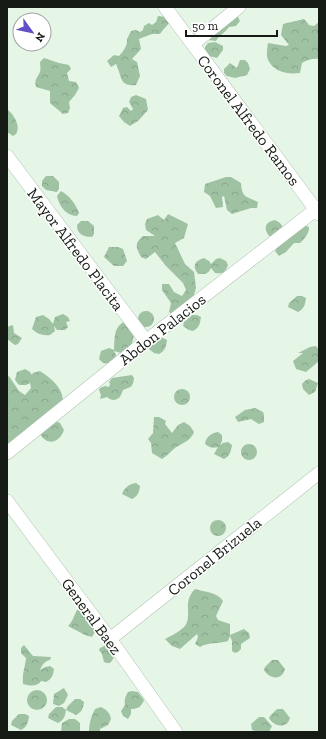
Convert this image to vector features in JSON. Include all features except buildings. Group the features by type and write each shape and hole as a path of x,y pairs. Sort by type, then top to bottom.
{"street":[{"name":"Coronel Alfredo Ramos","path":"165,7 318,210"},
{"path":"193,44 239,7"},
{"name":"Mayor Alfredo Placita","path":"7,156 146,341"},
{"name":"Abdon Palacios","path":"7,453 146,341 318,210"},
{"name":"Coronel Brizuela","path":"110,639 319,473"},
{"name":"General Baez","path":"7,501 110,639 176,732"}],"green space":[{"path":"237,15 240,21 236,26 229,27 216,41 208,40"},
{"path":"158,16 173,18 160,34 152,34 139,39 141,49 132,59 137,62 140,76 136,85 127,84 122,80 116,64 111,67 107,61 114,55 119,56 126,46 127,39 131,31 136,30 140,32 143,30 144,26 149,23 152,25 156,22"},
{"path":"304,19 309,25 314,26 319,22 319,59 302,63 300,73 280,71 269,61 267,56 268,43 286,46 289,45 281,35 283,24"},
{"path":"215,42 223,46 223,50 217,58 209,56 205,53 205,47 208,43"},
{"path":"44,58 69,65 71,69 67,73 69,81 76,82 79,88 69,102 70,108 68,113 63,114 50,103 50,91 36,87 35,85 40,71 40,62"},
{"path":"240,60 245,60 248,63 250,69 247,75 235,78 227,76 224,73 224,69 230,63 237,68"},
{"path":"136,95 146,99 148,110 138,121 130,126 119,116 123,108 127,107 131,111 133,109 129,102 131,97"},
{"path":"7,109 14,117 18,128 16,134 13,136 7,132"},
{"path":"46,176 53,176 59,182 59,189 57,192 46,190 42,186 42,181"},
{"path":"226,177 231,177 241,183 242,191 245,196 258,202 257,208 251,208 232,214 227,210 224,196 222,197 223,207 216,208 210,196 204,192 205,184"},
{"path":"61,191 74,203 79,213 77,216 73,216 61,207 57,196"},
{"path":"168,214 188,224 184,238 175,243 185,264 194,272 196,288 193,298 173,316 169,312 171,303 162,290 162,284 169,284 174,292 182,296 186,290 183,283 166,266 155,252 146,259 141,257 137,246 138,241 143,236 155,236 146,230 145,224 147,219 158,215 164,220"},
{"path":"275,220 283,227 277,236 269,236 266,226 269,222"},
{"path":"81,221 88,221 94,226 94,234 92,237 83,236 79,233 77,225"},
{"path":"303,225 309,227 305,238 300,243 294,243 286,252 279,256 275,251 277,248"},
{"path":"109,247 118,247 123,249 127,261 123,266 114,266 104,257"},
{"path":"204,258 211,264 216,259 220,258 226,261 228,265 222,273 215,273 211,268 207,273 198,274 195,269 195,264"},
{"path":"297,296 306,298 302,310 298,312 288,307 289,303"},
{"path":"143,311 149,311 154,316 152,325 149,327 143,327 138,322 138,316"},
{"path":"63,314 68,317 70,321 66,322 68,327 65,330 57,330 54,326 55,331 50,335 45,335 32,329 36,317 43,315 53,324 55,317"},
{"path":"192,315 201,317 199,326 193,331 183,326 184,322"},
{"path":"129,319 133,328 134,336 128,352 121,353 114,351 116,355 114,360 110,363 103,363 99,359 101,351 109,348 114,350 117,328"},
{"path":"13,325 14,333 22,338 18,344 15,345 7,339 7,327"},
{"path":"157,338 167,340 163,352 159,354 154,353 149,349 150,345"},
{"path":"316,346 319,350 319,361 306,372 296,369 293,361 303,353 298,353 310,347"},
{"path":"25,369 32,375 33,373 40,371 58,386 63,398 63,405 56,421 60,423 64,430 60,438 50,442 43,438 40,434 7,460 7,377 9,376 19,391 25,395 31,388 30,383 26,385 19,385 15,380 17,372"},
{"path":"132,375 134,381 132,385 123,390 120,397 114,400 107,397 100,399 100,388 105,386 109,387 109,382 112,378"},
{"path":"309,379 318,383 315,392 309,395 303,389 302,384"},
{"path":"179,389 185,389 190,394 188,403 185,405 179,405 174,400 174,394"},
{"path":"255,408 263,412 264,422 259,424 251,419 238,422 235,417 245,410"},
{"path":"154,417 159,417 166,421 165,424 172,433 178,425 184,422 190,426 194,432 193,435 189,440 175,448 162,459 152,453 151,443 148,439 153,433"},
{"path":"218,432 222,435 220,445 228,442 232,445 229,455 224,459 214,454 218,447 214,448 205,444 206,439 209,436"},
{"path":"246,444 252,444 257,449 255,458 252,460 246,460 241,455 241,449"},
{"path":"136,483 140,486 136,497 132,499 122,494 127,487"},
{"path":"215,520 221,520 226,525 224,534 221,536 215,536 210,531 210,525"},
{"path":"195,589 214,594 223,601 216,616 218,620 230,624 230,635 244,629 249,633 250,638 241,644 241,649 238,652 235,653 232,651 232,641 230,636 228,641 206,644 200,647 195,644 198,637 197,634 180,649 172,646 165,639 180,631 187,623 189,599"},
{"path":"80,606 96,630 92,637 68,626 72,622 76,611"},
{"path":"108,643 114,653 110,663 104,662 102,654 99,650"},
{"path":"24,645 33,656 51,657 40,670 50,666 54,669 50,680 46,682 41,681 33,686 23,684 26,658 21,653 21,648"},
{"path":"272,660 278,660 285,669 278,677 272,677 264,670"},
{"path":"64,688 68,695 64,703 59,706 53,704 54,694"},
{"path":"33,690 41,690 47,696 47,704 41,710 33,710 27,704 27,696"},
{"path":"128,692 138,692 144,700 139,707 136,709 131,709 131,714 128,719 123,716 121,711 125,705 125,697"},
{"path":"75,699 80,699 84,702 82,710 76,715 66,710"},
{"path":"56,707 62,707 66,710 64,718 58,723 48,718 49,714"},
{"path":"101,707 108,712 111,719 108,725 100,729 100,732 89,732 91,717 95,709"},
{"path":"277,709 283,709 290,718 286,724 280,726 277,725 269,718"},
{"path":"19,714 29,716 25,728 21,730 11,725 12,721"},
{"path":"259,717 264,717 272,726 269,732 258,732 252,730 251,724"},
{"path":"69,719 75,719 80,723 80,732 61,732 62,723"}]}
